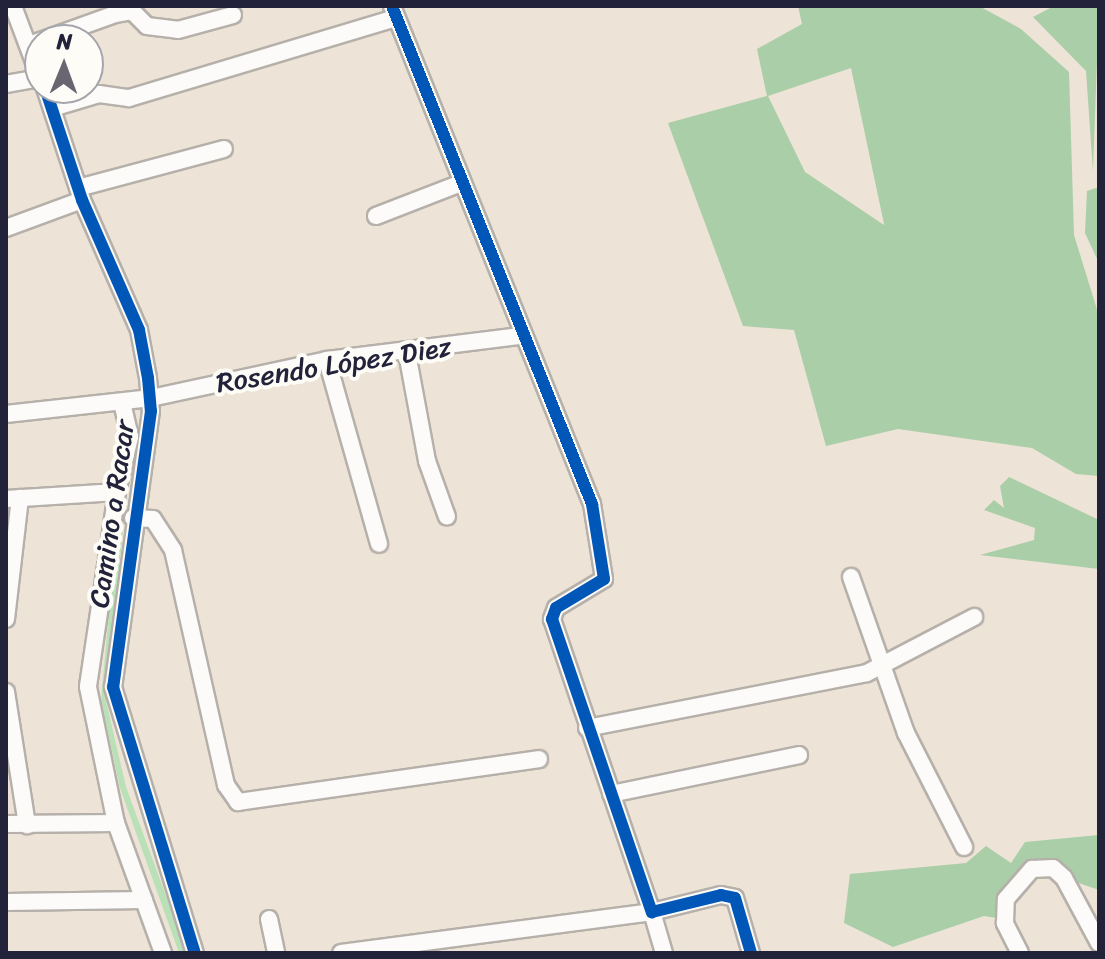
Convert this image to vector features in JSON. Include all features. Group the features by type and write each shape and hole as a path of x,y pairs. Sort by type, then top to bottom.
{"street":[{"path":"93,24 132,11 162,30 233,15"},
{"path":"52,108 99,94 129,98 394,12 519,336 558,411 600,546 601,586 556,608 552,619 664,953"},
{"path":"12,14 24,36"},
{"name":"Camino a Racar","path":"51,104 80,194 139,330 151,404 133,518 115,713 195,953"},
{"path":"6,228 80,194 224,149"},
{"path":"376,216 461,183"},
{"name":"Rosendo López Diez","path":"6,414 122,402 151,404 327,360 407,353 519,336"},
{"path":"407,353 427,461 447,517"},
{"path":"327,360 379,544"},
{"path":"122,402 130,437 117,495 88,677 116,823 163,953"},
{"path":"6,619 13,498 91,490 117,495"},
{"path":"133,518 153,519 173,550 226,785 238,802 539,759"},
{"path":"851,577 881,667 964,847"},
{"path":"587,728 881,667 974,617"},
{"path":"6,692 27,825"},
{"path":"611,794 799,755"},
{"path":"6,824 116,823"},
{"path":"1020,953 1005,923 1006,899 1032,869 1053,868 1064,878 1099,943"},
{"path":"341,953 652,912 721,895 735,898 751,953"},
{"path":"6,902 144,900"},
{"path":"269,919 276,953"}],"green space":[{"path":"798,6 979,6 1021,29 1069,72 1074,235 1099,316 1099,476 1076,474 1032,448 898,429 826,446 794,330 743,326 668,123 767,96 757,49 802,24","holes":["851,68 884,225 805,172 768,96"]},
{"path":"1054,6 1099,6 1093,171 1086,71 1033,17"},
{"path":"1099,187 1099,263 1085,233 1087,191"},
{"path":"1009,477 1099,520 1099,569 980,555 1034,540 1035,528 984,510 994,500 1004,508 1000,486"},
{"path":"120,491 126,500 106,701 126,787 187,953 179,953 120,788 101,700"},
{"path":"1099,835 1099,890 1029,866 1000,894 997,918 984,916 893,947 844,923 850,874 966,863 986,846 1011,863 1025,842"}],"cycle path":[{"path":"392,6 592,504 604,579 556,608 552,619 652,912 721,895 735,898 751,953"},
{"path":"50,104 82,200 139,330 148,378 151,411 113,687 195,953"}]}
